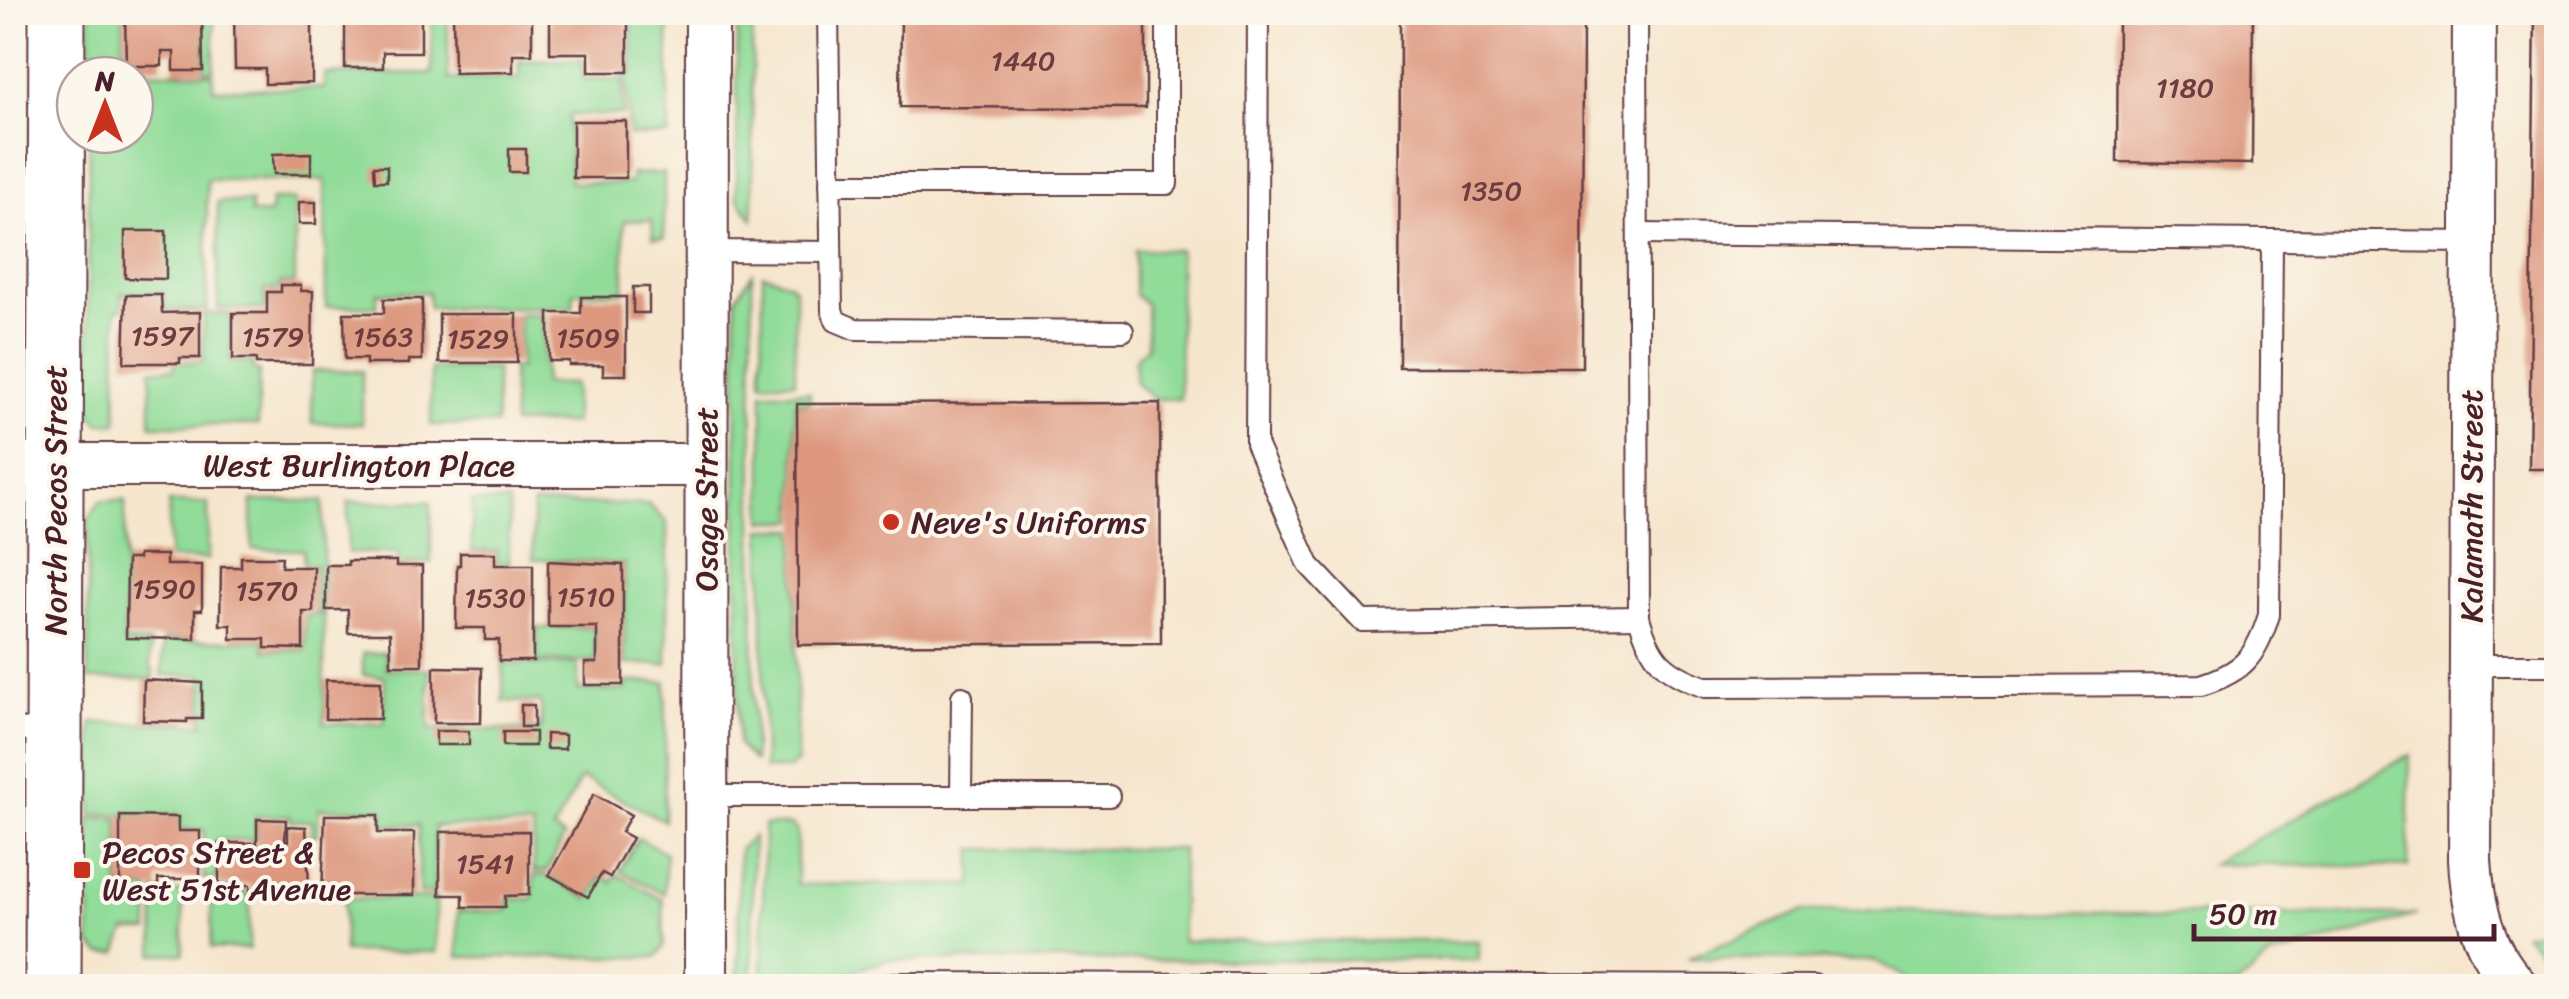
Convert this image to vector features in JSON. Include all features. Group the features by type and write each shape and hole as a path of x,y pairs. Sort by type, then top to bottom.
{"main road":[{"name":"North Pecos Street","path":"53,986 33,730 34,184 57,12"}],"street":[{"name":"Osage Street","path":"706,986 707,12"},
{"name":"Kalamath Street","path":"2474,12 2472,889 2484,939 2498,967 2516,986"},
{"name":"West Burlington Place","path":"34,466 706,466"}],"lane":[{"path":"828,12 833,316 848,329 1122,331"},
{"path":"830,184 1167,184 1167,12"},
{"path":"1258,12 1256,444 1309,565 1362,621 1639,618"},
{"path":"1638,12 1639,618 1646,642 1660,664 1680,679 1705,687 2201,686 2226,678 2246,662 2261,642 2269,616 2272,240"},
{"path":"1638,234 2473,242"},
{"path":"707,251 831,252"},
{"path":"2470,665 2556,664"},
{"path":"961,796 962,698"},
{"path":"706,796 1109,796"},
{"path":"882,986 1814,986"}],"green space":[{"path":"432,12 448,13 448,79 519,78 519,61 582,60 583,79 622,79 623,115 569,115 570,183 631,183 632,174 664,173 664,238 653,238 652,220 624,221 624,292 574,293 573,307 429,308 428,292 377,293 377,306 326,307 325,180 207,180 207,310 165,310 164,292 122,293 122,309 116,310 117,423 100,423 88,411 89,155 155,155 155,71 213,74 213,89 324,88 325,74 432,73"},
{"path":"90,13 123,13 123,55 90,55"},
{"path":"204,13 214,13 214,71 205,71"},
{"path":"632,13 668,13 669,135 630,136 625,74 632,74"},
{"path":"737,13 752,13 753,219 737,198"},
{"path":"271,200 295,200 295,283 280,283 279,289 265,290 265,309 218,309 218,202 251,202 251,214 270,214"},
{"path":"1135,250 1179,250 1180,399 1153,399 1135,382 1135,358 1147,347 1146,304 1135,295"},
{"path":"752,274 754,761 738,745 736,298"},
{"path":"763,274 790,283 795,289 795,382 762,382"},
{"path":"204,314 230,314 230,362 253,362 253,370 259,371 258,425 151,425 151,369 174,369 175,362 203,362"},
{"path":"519,314 543,314 544,384 574,384 574,423 513,424 512,368 520,368"},
{"path":"431,369 496,369 496,424 431,425"},
{"path":"312,371 362,371 362,424 312,423"},
{"path":"763,392 810,392 810,402 795,403 795,521 763,521"},
{"path":"100,501 125,501 124,642 150,643 153,679 88,679 88,520"},
{"path":"252,501 323,501 323,612 316,612 316,565 304,564 303,550 252,549"},
{"path":"348,502 431,502 431,563 399,563 398,553 348,553"},
{"path":"472,502 509,502 509,563 497,563 497,551 472,551"},
{"path":"169,503 208,503 208,559 169,559"},
{"path":"533,504 648,504 667,522 667,664 625,664 625,564 533,559"},
{"path":"762,529 795,529 797,762 789,769 764,769"},
{"path":"306,615 324,615 324,723 384,724 385,677 363,675 363,653 386,653 386,669 429,669 429,729 541,730 541,702 503,701 503,664 578,664 578,690 626,690 627,682 666,682 664,821 581,778 553,830 564,837 547,871 534,871 533,827 435,826 434,893 419,893 419,825 383,825 383,809 319,809 318,835 312,835 312,821 291,821 290,816 256,816 255,840 217,839 217,879 204,879 204,830 180,829 180,815 92,814 92,723 203,724 203,676 162,675 163,640 264,641 265,650 305,651"},
{"path":"537,628 595,628 595,661 537,661"},
{"path":"2410,755 2408,867 2211,864"},
{"path":"90,818 118,818 119,889 149,889 149,931 126,931 117,953 101,954 90,944"},
{"path":"764,825 792,825 797,831 797,884 972,885 973,849 1182,849 1182,941 1479,941 1479,960 886,960 853,971 833,986 762,986"},
{"path":"753,836 752,986 738,986 739,850"},
{"path":"638,838 666,853 664,894 620,871"},
{"path":"616,874 663,900 664,946 656,957 458,957 458,911 508,911 508,899 533,899 534,875 545,875 589,899 602,876 612,882"},
{"path":"212,888 245,889 245,896 250,897 249,949 211,948"},
{"path":"155,891 183,892 183,954 154,954"},
{"path":"436,898 436,952 344,952 344,899"},
{"path":"1803,911 2416,915 2271,957 2236,986 1913,986 1904,976 1875,961 1688,958"},
{"path":"2556,931 2556,967 2524,933"}],"building":[{"path":"125,12 202,12 203,71 174,71 174,52 162,52 162,66 155,66 155,55 126,55"},
{"path":"234,12 312,12 312,83 265,84 265,69 235,69"},
{"path":"345,12 421,12 421,52 383,52 383,68 345,68"},
{"path":"453,12 532,12 532,54 513,54 513,72 454,73"},
{"path":"550,12 628,12 628,72 589,72 589,53 550,53"},
{"path":"901,12 1146,12 1146,108 900,107"},
{"path":"1400,12 1583,12 1582,367 1399,367"},
{"path":"2118,12 2253,12 2252,164 2117,162"},
{"path":"2535,12 2556,12 2556,469 2529,469"},
{"path":"573,121 626,121 626,178 573,178"},
{"path":"509,149 526,149 526,172 509,172"},
{"path":"311,153 311,174 274,174 273,154"},
{"path":"374,166 387,166 387,181 375,181"},
{"path":"299,202 316,202 316,224 299,224"},
{"path":"125,231 166,231 166,279 125,278"},
{"path":"281,285 301,285 301,291 313,291 312,364 256,364 256,359 233,359 233,313 267,313 267,292 281,292"},
{"path":"633,287 649,287 649,313 633,313"},
{"path":"126,295 161,295 162,313 200,312 200,358 180,358 180,363 124,363"},
{"path":"581,297 626,297 626,375 603,375 603,365 549,361 549,313 581,313"},
{"path":"384,299 422,299 422,360 409,360 409,364 366,364 366,359 345,359 344,313 384,313"},
{"path":"439,314 517,314 517,363 439,363"},
{"path":"1160,403 1161,643 798,645 797,404"},
{"path":"460,553 495,553 495,565 533,565 533,661 499,661 499,640 485,640 485,628 456,628"},
{"path":"138,555 166,555 166,565 202,565 202,610 195,610 195,639 126,638 127,559 138,559"},
{"path":"241,557 282,557 281,567 314,567 313,612 303,612 303,649 265,648 265,639 231,639 231,625 220,625 221,567 241,567"},
{"path":"348,561 396,561 396,566 422,566 422,665 391,665 390,633 348,633 348,610 326,610 326,565 348,565"},
{"path":"548,561 623,565 623,685 585,685 585,663 597,663 597,627 548,627"},
{"path":"434,667 482,668 481,723 434,723"},
{"path":"144,680 202,683 202,719 143,721"},
{"path":"326,680 381,681 380,719 325,719"},
{"path":"521,705 534,705 534,727 521,727"},
{"path":"436,731 469,731 469,745 436,745"},
{"path":"503,732 535,732 535,746 503,746"},
{"path":"546,734 565,735 565,749 546,749"},
{"path":"594,794 631,815 621,832 632,838 610,877 602,873 588,897 549,875"},
{"path":"325,815 378,815 378,833 414,833 414,895 322,895"},
{"path":"120,816 178,817 178,831 200,831 200,879 158,879 158,889 120,888"},
{"path":"257,819 286,820 285,841 288,826 306,827 309,885 285,885 285,894 250,894 250,885 219,885 219,843 257,843"},
{"path":"529,831 529,895 505,896 505,907 463,907 463,895 440,895 440,832"}],"place":[{"name":"Neve's Uniforms","path":"891,522"},
{"name":"Pecos Street & West 51st Avenue","path":"82,870"}]}
